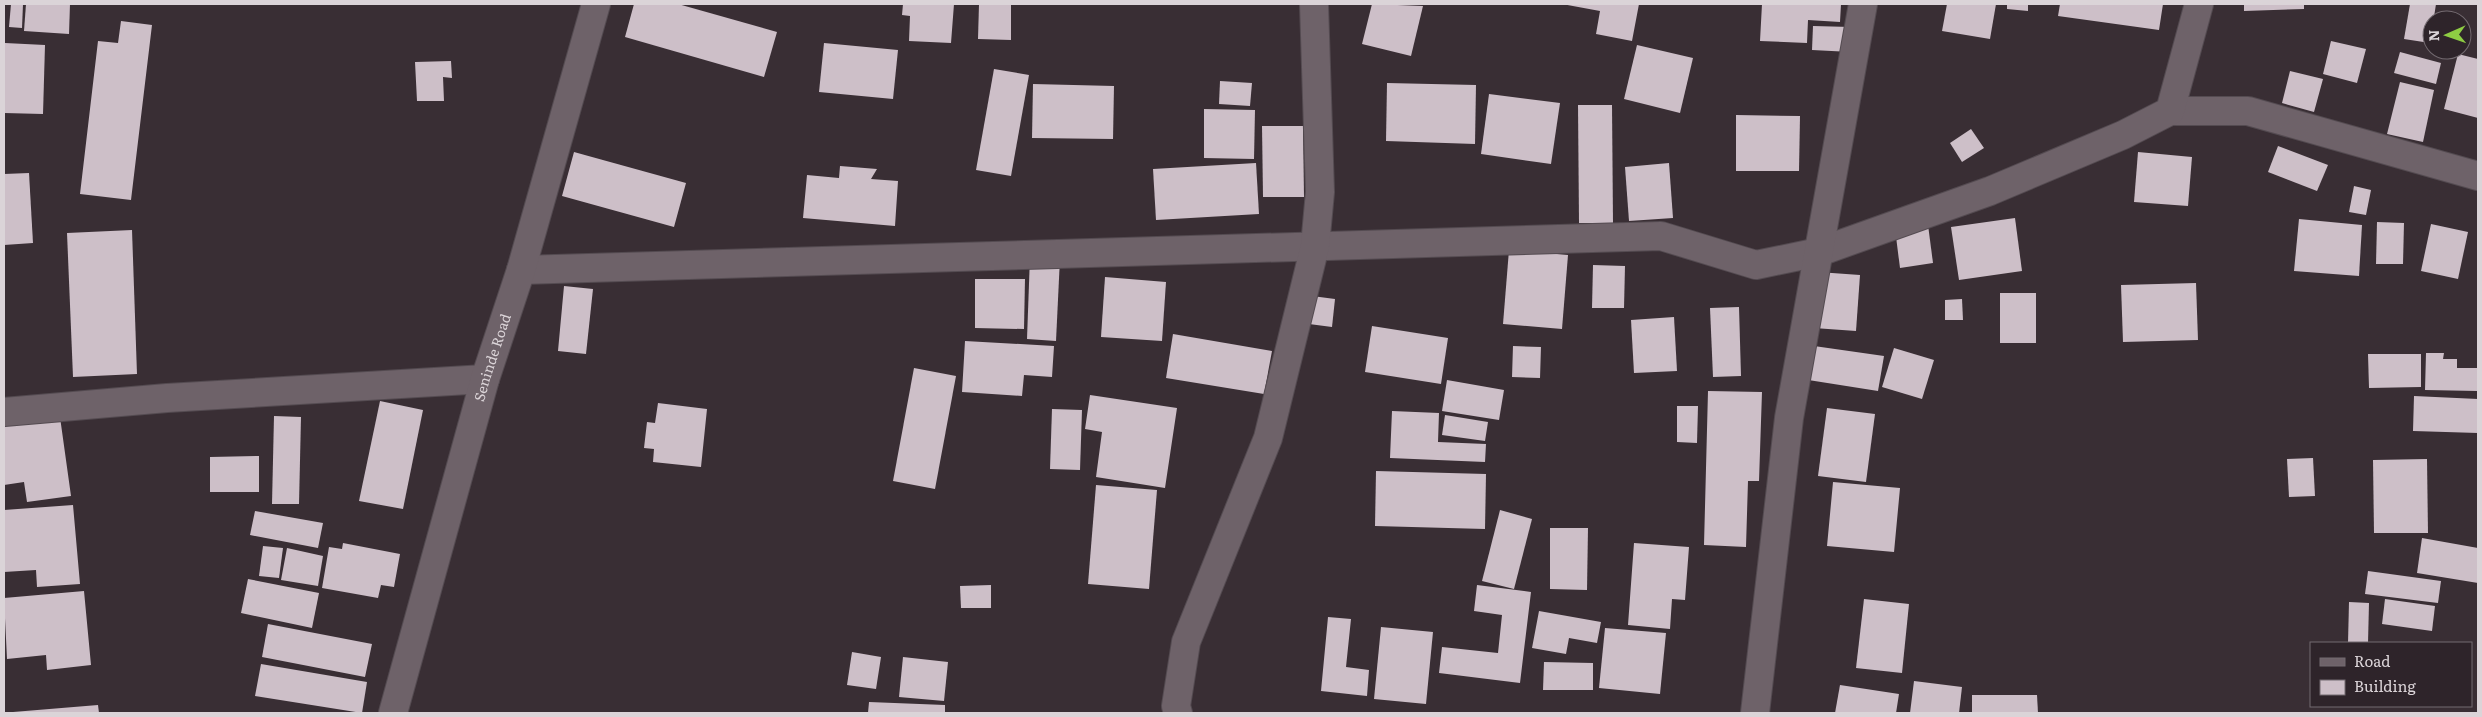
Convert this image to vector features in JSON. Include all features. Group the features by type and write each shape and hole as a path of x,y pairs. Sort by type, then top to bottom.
{"street":[{"name":"Seninde Road","path":"393,713 485,379 521,270 596,4"},
{"path":"1178,713 1176,706 1186,642 1268,438 1315,246 1320,192 1314,4"},
{"path":"1755,713 1789,418 1863,4"},
{"path":"2170,112 2199,4"},
{"path":"521,270 1661,236 1756,264 1819,252 1990,191 2123,135 2170,112 2248,111 2478,176"},
{"path":"4,412 167,398 485,379"}],"building":[{"path":"11,4 23,4 22,28 9,27"},
{"path":"26,4 70,4 69,34 24,31"},
{"path":"634,4 678,4 777,32 764,77 625,37"},
{"path":"903,4 954,4 951,43 909,41 910,16 902,15"},
{"path":"979,4 1011,4 1011,40 978,39"},
{"path":"1372,4 1423,6 1411,56 1362,44"},
{"path":"1562,4 1639,4 1632,41 1596,34 1600,11"},
{"path":"1762,4 1841,4 1840,22 1808,20 1807,43 1760,41"},
{"path":"1947,4 1996,4 1990,39 1942,31"},
{"path":"2007,4 2028,4 2028,11 2007,9"},
{"path":"2060,4 2163,4 2159,30 2058,16"},
{"path":"2244,4 2304,4 2304,9 2244,11"},
{"path":"2410,4 2436,4 2435,10 2422,10 2422,42 2404,39"},
{"path":"121,21 152,25 131,200 80,194 98,41 118,43"},
{"path":"1813,26 1851,27 1851,52 1812,50"},
{"path":"2331,41 2366,49 2357,83 2323,74"},
{"path":"5,43 45,45 43,114 4,113"},
{"path":"824,43 898,50 893,99 819,92"},
{"path":"1637,45 1693,58 1680,113 1624,99"},
{"path":"2400,52 2422,58 2422,60 2441,63 2436,84 2394,73"},
{"path":"2472,58 2478,59 2478,118 2444,109 2456,60 2472,60"},
{"path":"451,61 452,78 443,77 444,101 417,101 415,62"},
{"path":"994,69 1029,75 1011,176 976,170"},
{"path":"2290,71 2323,79 2314,112 2282,103"},
{"path":"1220,81 1252,83 1250,106 1219,104"},
{"path":"2400,82 2434,90 2423,142 2387,134"},
{"path":"1387,83 1476,85 1475,144 1386,141"},
{"path":"1033,84 1114,86 1113,139 1032,138"},
{"path":"1489,94 1560,103 1551,164 1481,154"},
{"path":"1578,105 1612,105 1613,223 1579,223"},
{"path":"1204,109 1255,110 1254,159 1204,158"},
{"path":"1736,115 1800,116 1799,171 1736,171"},
{"path":"1262,126 1303,126 1304,197 1263,197"},
{"path":"1971,129 1984,148 1962,162 1950,143"},
{"path":"2278,146 2328,165 2317,191 2268,172"},
{"path":"574,152 686,183 674,227 562,196"},
{"path":"2138,152 2192,157 2188,206 2134,202"},
{"path":"1256,163 1259,214 1156,220 1153,169"},
{"path":"1669,163 1673,218 1629,221 1625,167"},
{"path":"840,166 877,169 871,179 898,181 895,226 803,218 807,175 839,178"},
{"path":"29,173 33,243 4,245 4,174"},
{"path":"2354,186 2371,190 2366,215 2349,212"},
{"path":"2015,218 2022,271 1959,280 1951,227"},
{"path":"2299,219 2362,225 2359,276 2294,271"},
{"path":"2377,222 2404,223 2403,264 2376,264"},
{"path":"2431,224 2468,232 2458,279 2421,271"},
{"path":"1928,225 1933,263 1900,268 1895,229"},
{"path":"132,230 137,374 73,377 67,233"},
{"path":"1509,250 1568,255 1562,329 1503,324"},
{"path":"1030,256 1060,258 1056,341 1027,339"},
{"path":"1593,265 1625,266 1624,308 1592,308"},
{"path":"1818,272 1860,275 1856,331 1814,328"},
{"path":"1105,277 1166,282 1162,341 1101,337"},
{"path":"975,279 1025,279 1024,329 975,328"},
{"path":"2196,283 2198,340 2123,342 2121,285"},
{"path":"564,286 593,289 586,354 558,351"},
{"path":"2000,293 2036,293 2036,343 2000,343"},
{"path":"1312,296 1335,299 1332,327 1309,324"},
{"path":"1962,299 1963,320 1945,320 1945,300"},
{"path":"1739,307 1741,376 1713,377 1710,308"},
{"path":"1674,317 1677,371 1634,373 1631,320"},
{"path":"1372,326 1448,338 1441,384 1365,372"},
{"path":"1173,334 1272,351 1264,394 1166,378"},
{"path":"965,341 1054,346 1052,377 1024,375 1022,396 962,392"},
{"path":"1807,345 1884,356 1878,391 1802,379"},
{"path":"1513,346 1541,347 1540,378 1512,377"},
{"path":"1894,348 1934,360 1922,399 1882,387"},
{"path":"2426,353 2444,353 2443,359 2457,359 2457,368 2478,368 2478,391 2425,390"},
{"path":"2368,354 2421,354 2421,387 2369,388"},
{"path":"914,368 956,376 935,489 893,481"},
{"path":"1447,380 1504,390 1499,420 1442,411"},
{"path":"1708,391 1762,392 1759,481 1748,481 1746,547 1704,545"},
{"path":"1090,395 1177,408 1165,488 1096,477 1102,432 1085,429"},
{"path":"2414,396 2478,399 2478,433 2413,431"},
{"path":"380,401 423,410 403,509 359,501"},
{"path":"658,403 707,409 701,467 653,462 654,449 644,448 647,422 655,423"},
{"path":"1677,406 1698,406 1697,443 1677,442"},
{"path":"1827,408 1875,414 1866,482 1818,476"},
{"path":"1052,409 1082,410 1080,470 1050,469"},
{"path":"1392,411 1439,413 1438,442 1486,444 1485,462 1390,458"},
{"path":"1445,415 1488,422 1485,441 1442,435"},
{"path":"274,416 301,417 299,504 272,504"},
{"path":"60,417 71,496 27,502 24,482 4,485 4,425"},
{"path":"259,456 259,492 210,492 210,457"},
{"path":"2313,458 2315,496 2289,497 2287,459"},
{"path":"2427,459 2428,533 2374,533 2373,460"},
{"path":"1376,471 1486,474 1485,529 1375,526"},
{"path":"1833,482 1900,488 1894,552 1827,546"},
{"path":"1096,485 1157,490 1149,589 1088,584"},
{"path":"73,505 80,584 37,587 36,570 4,572 4,510"},
{"path":"1500,510 1532,519 1514,589 1482,581"},
{"path":"255,511 323,523 318,548 250,535"},
{"path":"1550,528 1588,528 1587,590 1550,589"},
{"path":"2422,538 2478,548 2478,583 2417,573"},
{"path":"343,543 400,554 394,587 381,585 378,598 322,588 329,547 342,549"},
{"path":"1634,543 1689,547 1685,600 1672,599 1670,629 1628,625"},
{"path":"263,546 283,548 279,578 259,576"},
{"path":"287,548 323,556 318,586 281,580"},
{"path":"2368,571 2441,581 2438,603 2365,594"},
{"path":"248,579 319,593 312,628 241,613"},
{"path":"991,585 991,608 961,608 960,586"},
{"path":"1477,585 1531,592 1520,683 1439,673 1442,647 1498,653 1502,615 1474,611"},
{"path":"84,591 91,665 47,670 46,655 7,659 4,598"},
{"path":"1864,599 1909,604 1902,673 1856,668"},
{"path":"2385,599 2435,606 2432,631 2382,624"},
{"path":"2349,602 2369,603 2368,642 2348,642"},
{"path":"1539,611 1601,622 1597,643 1569,638 1566,654 1532,648"},
{"path":"1328,617 1351,619 1346,667 1369,670 1367,696 1321,691"},
{"path":"268,624 372,644 365,677 262,657"},
{"path":"1381,627 1433,632 1426,704 1374,699"},
{"path":"1605,628 1666,633 1660,694 1599,688"},
{"path":"852,652 881,657 876,689 847,685"},
{"path":"903,657 948,662 944,701 899,697"},
{"path":"1544,662 1593,663 1593,690 1543,690"},
{"path":"261,664 367,682 362,713 255,696"},
{"path":"1914,681 1962,687 1959,713 1910,713"},
{"path":"1840,685 1899,694 1896,713 1835,713"},
{"path":"1972,695 2037,695 2038,713 1972,713"},
{"path":"869,702 945,705 945,713 868,713"},
{"path":"98,705 99,713 13,713 13,712"}]}
